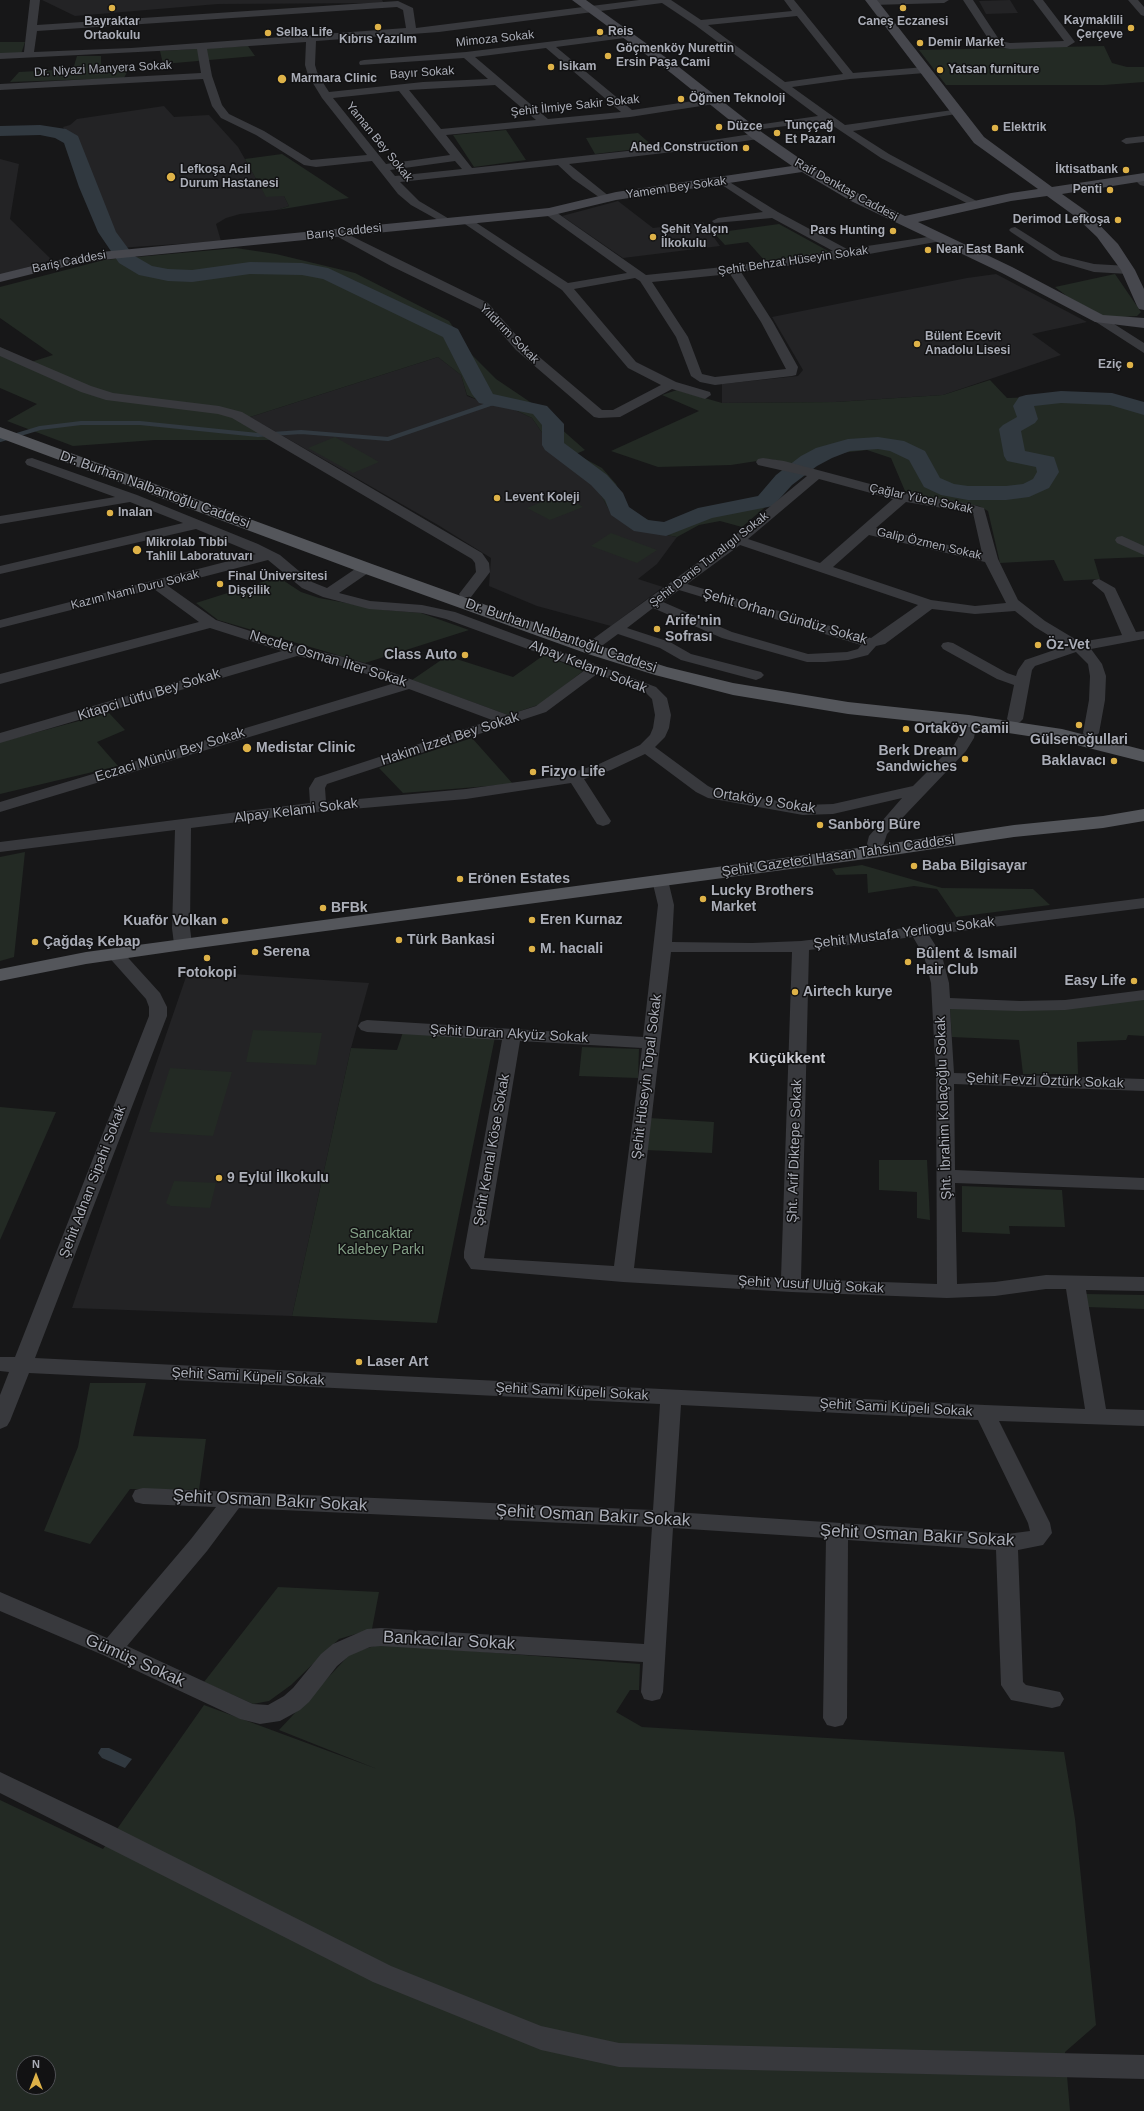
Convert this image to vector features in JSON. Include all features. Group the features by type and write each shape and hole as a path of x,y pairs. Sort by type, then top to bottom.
{"main road":[{"name":"Dr. Burhan Nalbantoğlu Caddesi","path":"2,427 29,439 366,568 594,650 661,671 726,687 848,708 969,721 1062,735 1144,756"},
{"name":"Dr. Burhan Nalbantoğlu Caddesi","path":"29,439 598,642 668,664 738,681 846,700 1015,719 1091,733 1144,748"},
{"name":"Şehit Gazeteci Hasan Tahsin Caddesi","path":"1083,823 1097,817 1144,806"},
{"name":"Şehit Gazeteci Hasan Tahsin Caddesi","path":"0,975 115,954 183,944 1083,823 1104,822 1144,815"}],"street":[{"path":"29,55 35,0"},
{"name":"Raif Denktaş Caddesi","path":"578,0 628,35 754,132 804,168 856,198 1007,270 1100,319 1144,322"},
{"path":"0,56 202,46 412,31 663,0 699,24 843,130 885,156 978,205"},
{"path":"789,0 850,76"},
{"path":"871,1 944,0"},
{"path":"968,0 997,44 1010,46 1061,45 1070,42 1038,0"},
{"path":"1133,0 1144,13"},
{"path":"871,1 979,140 1081,214 1114,247 1128,270 1144,306"},
{"path":"32,28 398,4 408,8 412,31"},
{"path":"699,24 800,13"},
{"name":"Mimoza Sokak","path":"364,63 466,55 549,46 628,35"},
{"name":"Yaman Bey Sokak","path":"311,38 310,65 313,75 326,96 392,180 415,203 447,222"},
{"path":"202,46 207,76 218,106 225,116 260,133 305,161 316,164 374,158"},
{"path":"549,46 630,114"},
{"path":"466,55 546,123"},
{"path":"783,85 850,76 925,70"},
{"name":"Dr. Niyazi Manyera Sokak","path":"0,87 207,76"},
{"name":"Bayır Sokak","path":"326,96 401,87 497,82"},
{"path":"401,87 470,172"},
{"name":"Şehit İlmiye Sakir Sokak","path":"438,133 630,114 714,101"},
{"path":"843,130 956,111"},
{"path":"392,180 673,149 826,118"},
{"path":"1126,141 1144,139"},
{"path":"382,168 458,157"},
{"path":"562,162 577,177 606,199"},
{"name":"Yamem Bey Sokak","path":"548,212 606,199 804,168"},
{"path":"903,221 1049,190 1142,179"},
{"path":"723,181 774,214 847,254"},
{"path":"548,212 642,276 682,337 697,376 715,381 792,372 792,367 767,322 733,270"},
{"name":"Barış Caddesi","path":"140,251 548,212"},
{"path":"718,221 774,214"},
{"path":"465,220 566,287 604,329 626,360 671,385 705,396"},
{"path":"1015,230 1057,258 1094,268 1128,270"},
{"name":"Yıldırım Sokak","path":"338,233 395,264 484,306 520,347 599,414 615,414 671,385"},
{"name":"Şehit Behzat Hüseyin Sokak","path":"566,287 642,276 733,270 847,254 941,238"},
{"name":"Bariş Caddesi","path":"0,278 48,266 101,256 140,251"},
{"path":"1100,319 1144,349"},
{"path":"0,351 86,389 111,397 220,410 237,415 279,438 477,556 482,563 484,572 466,594"},
{"name":"Alpay Kelami Sokak","path":"0,848 183,826 318,807 466,794 575,777 618,762 646,748 657,737 661,728 663,709 659,698 645,687 450,615 422,609 361,604 328,594 301,581 270,555 132,498 32,462"},
{"name":"Çağlar Yücel Sokak","path":"763,462 785,466 903,497 970,508 978,511 991,559 1016,607"},
{"name":"Şehit Danis Tunalıgıl Sokak","path":"598,642 738,540 813,473"},
{"path":"823,568 903,497"},
{"path":"0,520 132,498"},
{"path":"0,570 198,524"},
{"name":"Galip Özmen Sokak","path":"867,530 991,559"},
{"path":"738,540 929,604 975,610 1016,607 1029,614 1040,624 1089,655 1095,664 1098,676 1097,700 1091,733"},
{"path":"1122,540 1144,551"},
{"name":"Kazım Nami Duru Sokak","path":"0,624 270,555"},
{"path":"328,594 366,568"},
{"path":"1015,719 1025,670 1030,663 1045,656 1078,647 1137,636 1110,591 1099,583"},
{"name":"Necdet Osman İlter Sokak","path":"156,584 211,623 297,651 358,666 506,720"},
{"name":"Şehit Orhan Gündüz Sokak","path":"678,585 871,643 880,641 929,604"},
{"path":"652,604 719,630 727,635 807,658 848,656 863,652 871,643"},
{"path":"0,679 211,623"},
{"path":"617,629 665,645 686,657 756,676"},
{"path":"948,646 1002,676 1023,683"},
{"name":"Kitapci Lütfu Bey Sokak","path":"0,738 297,651"},
{"name":"Hakim İzzet Bey Sokak","path":"318,807 317,788 321,781 547,706 595,669"},
{"name":"Eczaci Münür Bey Sokak","path":"0,807 409,684"},
{"path":"873,852 877,836 881,830 960,748 966,738 969,721"},
{"name":"Ortaköy 9 Sokak","path":"646,748 702,789 714,795 803,810 833,809 919,789"},
{"path":"575,777 603,821"},
{"path":"183,826 183,944"},
{"name":"Şehit Hüseyin Topal Sokak","path":"623,1275 663,947 666,905 660,880"},
{"name":"Şehit Mustafa Yerliogu Sokak","path":"663,947 752,948 801,946 1144,904"},
{"name":"Şht. İbrahim Kolaçoğlu Sokak","path":"918,931 933,956 938,969 942,1003 947,1176 947,1291"},
{"name":"Şht. Arif Diktepe Sokak","path":"791,1285 801,946"},
{"name":"Şehit Adnan Sipahi Sokak","path":"0,1421 158,1016 158,1007 154,997 115,954"},
{"path":"942,1003 1052,1006 1144,995"},
{"name":"Şehit Duran Akyüz Sokak","path":"367,1026 652,1043"},
{"name":"Şehit Kemal Köse Sokak","path":"478,1264 474,1258 474,1252 512,1034"},
{"name":"Şehit Fevzi Öztürk Sokak","path":"945,1078 1144,1085"},
{"path":"947,1176 1144,1184"},
{"name":"Şehit Yusuf Uluğ Sokak","path":"478,1264 623,1275 791,1285 947,1291 995,1289 1046,1282 1144,1284"},
{"path":"1075,1282 1097,1417"},
{"name":"Şehit Sami Küpeli Sokak","path":"0,1364 985,1413 1144,1418"},
{"path":"652,1692 671,1397"},
{"name":"Şehit Osman Bakır Sokak","path":"142,1496 664,1519 1007,1542 1035,1539 1041,1533 1040,1524 985,1413"},
{"path":"111,1649 199,1545 233,1500"},
{"path":"835,1718 837,1531"},
{"path":"1007,1542 1012,1684 1019,1693 1052,1699"},
{"name":"Gümüş Sokak","path":"0,1601 111,1649 248,1712 260,1715 272,1714"},
{"name":"Bankacılar Sokak","path":"272,1714 292,1704 329,1660 341,1650 367,1638 381,1637 655,1654"},
{"path":"0,1782 382,1974 540,2038 580,2048 619,2055 1144,2067"}],"shaded area":[{"name":"Bayraktar Ortaokulu","path":"42,0 382,0 384,3 218,4 75,16"},
{"path":"1010,0 1018,13 986,14 979,1"},
{"name":"Lefkoşa Acil Durum Hastanesi","path":"164,106 174,117 209,115 238,147 266,196 284,196 289,206 277,210 240,214 226,218 216,224 221,241 119,248 63,127 70,125 77,119"},
{"path":"0,159 19,164 10,219 52,260 0,275"},
{"name":"Şehit Yalçın İlkokulu","path":"618,201 653,228 703,222 720,246 623,258 562,216"},
{"name":"Bülent Ecevit Anadolu Lisesi","path":"996,274 1087,322 1032,334 1061,355 943,395 836,402 722,403 722,384 798,376 803,370 772,317 967,278"},
{"name":"Levent Koleji","path":"438,357 461,375 467,396 481,401 507,406 532,418 543,434 545,448 578,469 581,474 594,483 611,513 646,531 677,537 657,564 638,579 663,587 611,626 537,606 489,586 491,558 438,525 250,417"},
{"name":"9 Eylül İlkokulu","path":"188,971 369,983 351,1048 292,1316 72,1308"},
{"path":"101,1748 109,1748 132,1759 125,1768 102,1758 98,1753"}],"green space":[{"path":"0,42 25,42 21,54 0,54"},
{"path":"248,46 255,56 163,64 160,51"},
{"path":"1104,46 1112,63 1127,67 1144,67 1144,82 1104,85 946,85 919,50"},
{"path":"77,56 101,56 101,68 129,68 124,78 10,82 19,72 73,69"},
{"path":"506,130 526,160 474,167 453,135"},
{"path":"638,133 654,147 595,154 586,138"},
{"path":"282,154 349,198 277,210 289,206 284,196 266,197 245,159"},
{"path":"779,224 830,252 765,261 748,242 725,245 714,233"},
{"path":"236,248 276,254 355,273 449,321 473,356 496,379 533,404 585,450 576,454 602,468 616,484 626,507 643,518 661,524 676,523 701,509 738,503 758,497 788,463 770,459 731,465 658,467 611,451 699,411 662,395 677,390 722,403 836,402 943,395 990,380 1007,398 1106,395 1144,407 1144,557 1094,559 1100,579 1064,581 1054,560 1000,563 988,511 979,506 921,496 905,491 891,458 867,450 832,454 818,462 742,527 720,521 699,525 677,537 646,531 611,513 594,483 581,474 578,468 545,448 543,434 532,418 507,406 481,401 467,395 461,375 438,357 250,417 271,440 155,440 73,446 7,421 37,404 0,388 0,347 31,362 53,355 0,318 0,287 104,260"},
{"path":"1115,274 1141,312 1137,316 1108,318 1068,297 1055,287"},
{"path":"335,437 379,462 353,473 308,448"},
{"path":"561,494 583,507 550,520 527,508"},
{"path":"611,533 657,550 637,563 591,546"},
{"path":"278,577 301,592 319,598 385,610 421,613 469,630 365,663 218,620 196,603"},
{"path":"544,655 583,671 541,704 508,715 412,680 447,656 513,677"},
{"path":"109,713 125,730 97,742 118,766 0,794 0,742"},
{"path":"472,738 513,784 403,793 379,768"},
{"path":"25,852 14,957 0,961 0,857"},
{"path":"862,865 942,888 1033,889 1050,905 956,917 937,889 914,886 868,893 867,874 836,875 832,869"},
{"path":"1144,998 1144,1036 1128,1035 1126,1040 1077,1042 1078,1074 1023,1074 1019,1040 952,1037 950,1009"},
{"path":"253,1030 322,1033 316,1065 246,1062"},
{"name":"Sancaktar Kalebey Parkı","path":"403,1032 495,1037 437,1323 292,1316 351,1048 397,1050"},
{"path":"582,1047 639,1049 638,1078 579,1076"},
{"path":"170,1068 232,1072 213,1136 149,1132"},
{"path":"0,1107 56,1112 0,1240"},
{"path":"649,1118 714,1122 712,1153 646,1150"},
{"path":"879,1160 927,1160 930,1220 917,1218 917,1192 879,1190"},
{"path":"174,1181 216,1183 210,1208 171,1206 166,1203"},
{"path":"962,1186 1062,1190 1065,1227 1009,1226 1010,1234 962,1232"},
{"path":"1085,1294 1144,1295 1144,1309 1087,1307"},
{"path":"90,1383 146,1383 133,1436 206,1439 199,1490 130,1489 90,1544 44,1531 78,1447"},
{"path":"278,1587 379,1592 372,1629 339,1639 291,1685 269,1701 253,1704 204,1682"},
{"path":"381,1644 640,1664 639,1690 630,1690 616,1712 642,1727 1064,1752 1075,1819 1096,2025 1065,2052 1070,2111 0,2111 0,1800 103,1849 204,1705 377,1769 279,1730 351,1653"}],"waterway":[{"path":"0,131 40,130 60,133 72,140 88,187 107,232 126,259 146,271 168,275 192,276 250,268 272,268 302,269 328,274 451,333 486,399 527,406 540,410 553,424 553,445 599,480 615,498 619,510 642,526 666,529 706,513 765,501 784,480 809,461 824,453 848,445 878,443 896,446 917,456 932,482 949,490 968,493 1006,493 1029,490 1041,483 1048,472 1046,462 1015,456 1010,429 1028,419 1023,406 1026,401 1061,397 1112,399 1144,409"},
{"path":"0,440 40,428 81,423 140,423 258,435 301,432 388,439 496,402"}],"place":[{"name":"Bayraktar Ortaokulu","path":"112,8"},
{"name":"Caneş Eczanesi","path":"903,8"},
{"name":"Kıbrıs Yazılım","path":"378,27"},
{"name":"Kaymaklili Çerçeve","path":"1131,28"},
{"name":"Reis","path":"600,32"},
{"name":"Selba Life","path":"268,33"},
{"name":"Demir Market","path":"920,43"},
{"name":"Göçmenköy Nurettin Ersin Paşa Cami","path":"608,56"},
{"name":"Isikam","path":"551,67"},
{"name":"Yatsan furniture","path":"940,70"},
{"name":"Marmara Clinic","path":"282,79"},
{"name":"Öğmen Teknoloji","path":"681,99"},
{"name":"Düzce","path":"719,127"},
{"name":"Elektrik","path":"995,128"},
{"name":"Tunççağ Et Pazarı","path":"777,133"},
{"name":"Ahed Construction","path":"746,148"},
{"name":"İktisatbank","path":"1126,170"},
{"name":"Lefkoşa Acil Durum Hastanesi","path":"171,177"},
{"name":"Penti","path":"1110,190"},
{"name":"Derimod Lefkoşa","path":"1118,220"},
{"name":"Pars Hunting","path":"893,231"},
{"name":"Şehit Yalçın İlkokulu","path":"653,237"},
{"name":"Near East Bank","path":"928,250"},
{"name":"Bülent Ecevit Anadolu Lisesi","path":"917,344"},
{"name":"Eziç","path":"1130,365"},
{"name":"Levent Koleji","path":"497,498"},
{"name":"Inalan","path":"110,513"},
{"name":"Mikrolab Tıbbi Tahlil Laboratuvarı","path":"137,550"},
{"name":"Final Üniversitesi Dişçilik","path":"220,584"},
{"name":"Arife'nin Sofrası","path":"657,629"},
{"name":"Öz-Vet","path":"1038,645"},
{"name":"Class Auto","path":"465,655"},
{"name":"Gülsenoğullari","path":"1079,725"},
{"name":"Ortaköy Camii","path":"906,729"},
{"name":"Medistar Clinic","path":"247,748"},
{"name":"Berk Dream Sandwiches","path":"965,759"},
{"name":"Baklavacı","path":"1114,761"},
{"name":"Fizyo Life","path":"533,772"},
{"name":"Sanbörg Büre","path":"820,825"},
{"name":"Baba Bilgisayar","path":"914,866"},
{"name":"Erönen Estates","path":"460,879"},
{"name":"Lucky Brothers Market","path":"703,899"},
{"name":"BFBk","path":"323,908"},
{"name":"Eren Kurnaz","path":"532,920"},
{"name":"Kuaför Volkan","path":"225,921"},
{"name":"Türk Bankasi","path":"399,940"},
{"name":"Çağdaş Kebap","path":"35,942"},
{"name":"M. hacıali","path":"532,949"},
{"name":"Serena","path":"255,952"},
{"name":"Fotokopi","path":"207,958"},
{"name":"Bûlent & Ismail Hair Club","path":"908,962"},
{"name":"Easy Life","path":"1134,981"},
{"name":"Airtech kurye","path":"795,992"},
{"name":"9 Eylül İlkokulu","path":"219,1178"},
{"name":"Laser Art","path":"359,1362"}],"district":[{"name":"Küçükkent","path":"787,1059"}]}
